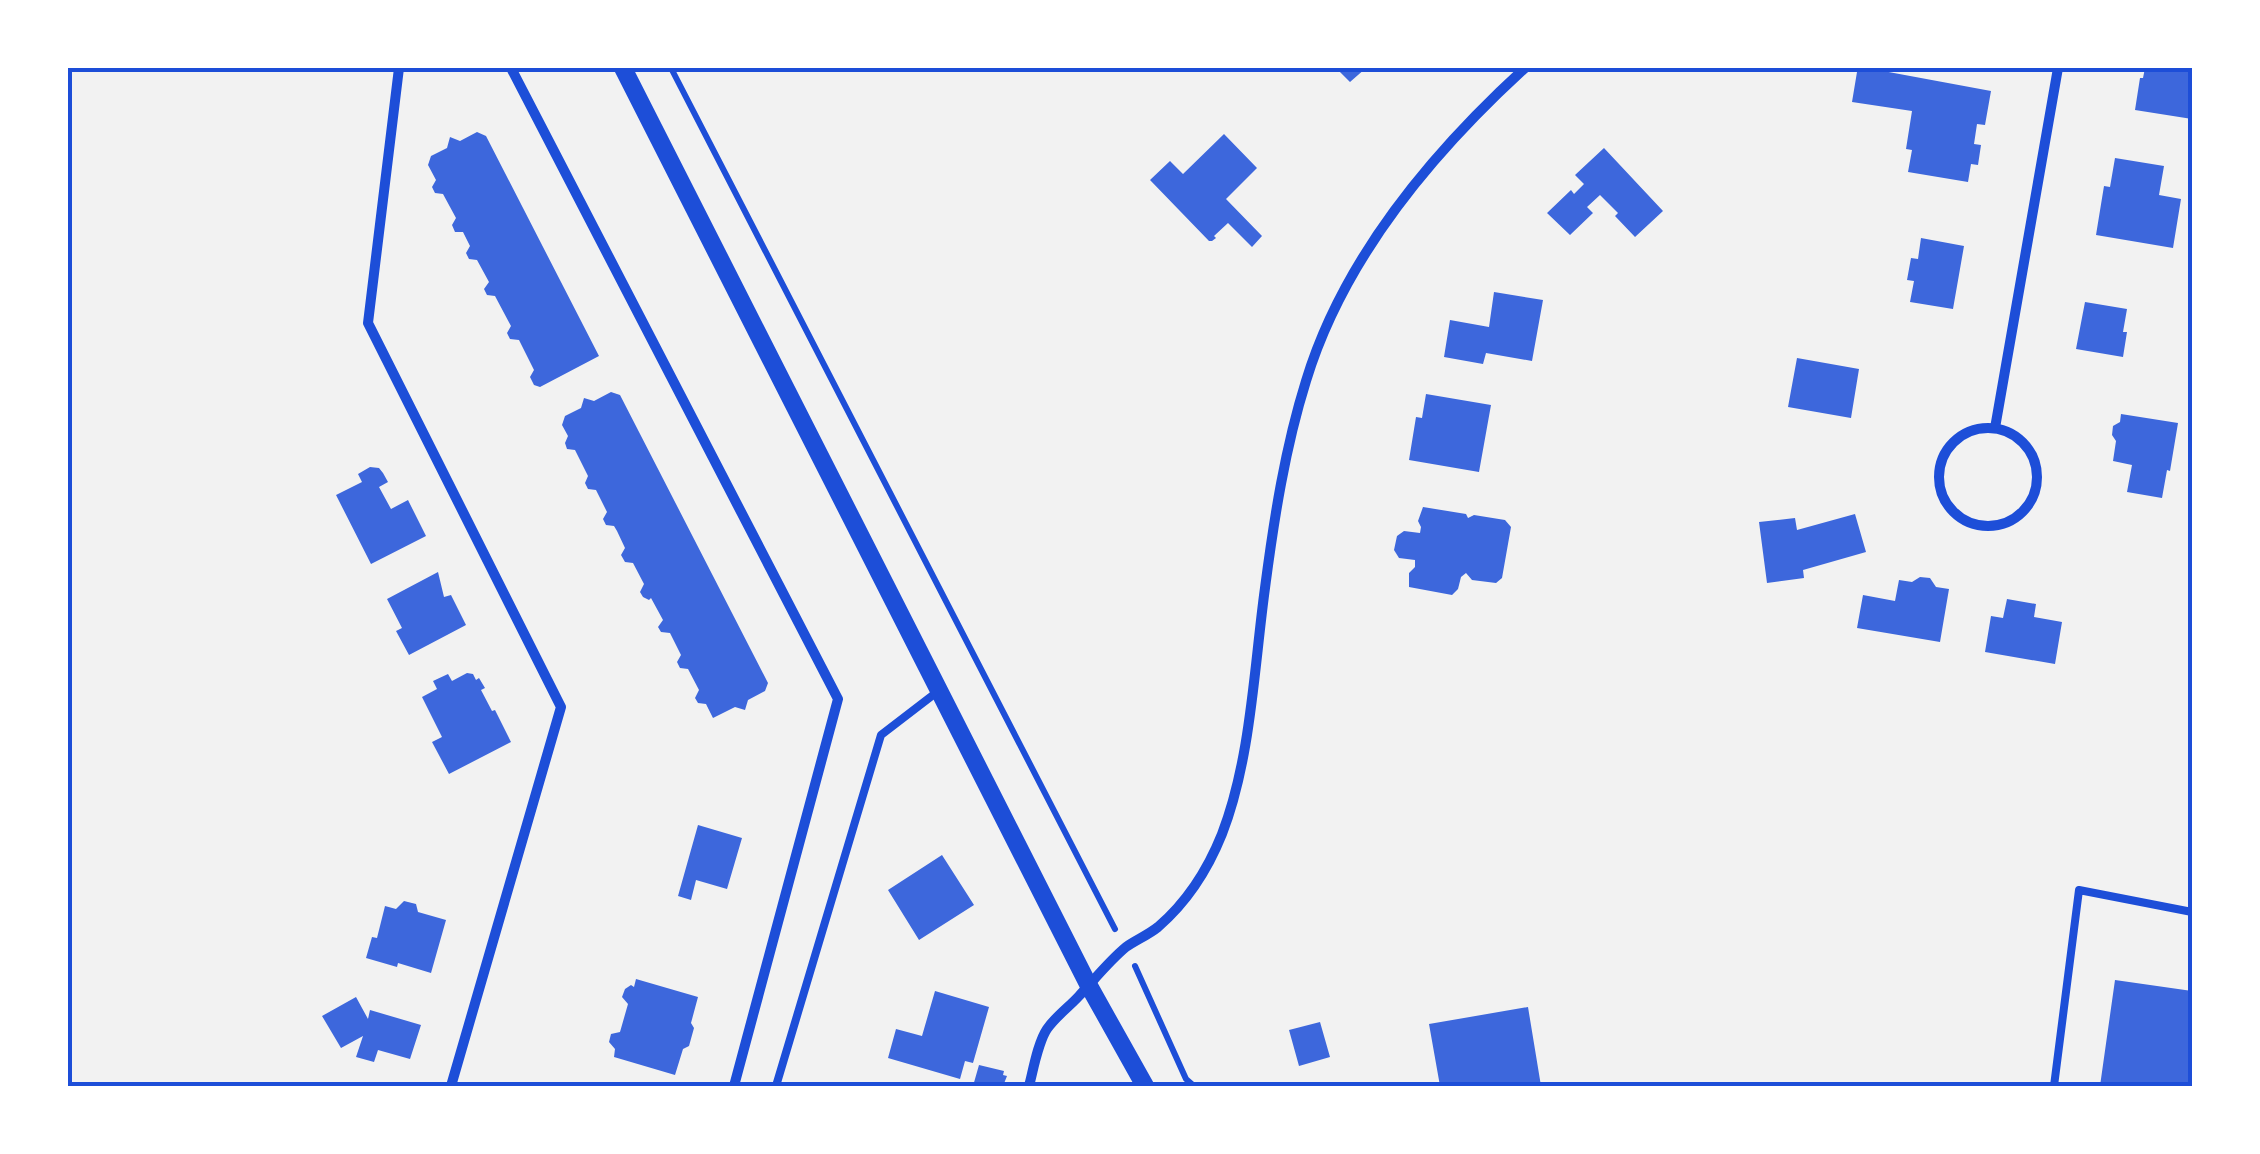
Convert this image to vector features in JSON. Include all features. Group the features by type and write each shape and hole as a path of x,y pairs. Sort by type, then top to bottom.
{"street":[{"path":"399,68 368,323 560,707 452,1086"},
{"path":"511,68 838,699 734,1086"},
{"path":"623,68 1089,986 1145,1086"},
{"path":"1028,1086 1046,1031 1126,948 1157,927 1184,900 1206,868 1222,833 1245,742 1268,563 1289,445 1306,378 1333,312 1387,222 1426,172 1525,68"},
{"path":"1995,428 2058,68"},
{"path":"1995,428 2024,444 2034,462 2036,484 2021,512 2002,523 1980,525 1952,510 1941,491 1939,469 1954,441 1973,430 1995,428"}],"lane":[{"path":"776,1086 881,735 940,689"},
{"path":"2054,1086 2079,890 2192,912"}],"path":[{"path":"671,68 1126,948 1186,1079 1194,1086"}],"building":[{"path":"1336,68 1366,68 1350,82"},
{"path":"1867,68 1991,91 1985,125 1977,124 1974,144 1981,145 1978,165 1971,164 1968,182 1908,172 1912,150 1906,149 1912,111 1852,102 1857,72"},
{"path":"2145,68 2192,68 2192,119 2135,110"},
{"path":"477,132 486,136 599,356 540,387 530,377 534,370 519,340 510,339 507,333 511,326 495,296 487,295 484,289 489,282 477,260 469,259 466,253 470,246 463,232 455,232 452,225 456,218 443,194 435,193 432,187 436,180 428,165 431,156 447,148 450,137 460,141"},
{"path":"1224,134 1257,168 1226,199 1262,236 1252,247 1228,223 1209,241 1150,180 1170,161 1183,174"},
{"path":"1604,148 1663,211 1635,237 1600,195 1587,207 1593,213 1570,235 1547,213 1571,190 1574,194 1584,184 1575,175"},
{"path":"2115,158 2164,166 2159,195 2181,199 2173,248 2096,235 2104,186 2110,187"},
{"path":"1921,238 1964,246 1953,309 1910,302 1914,281 1907,280 1911,258 1918,259"},
{"path":"1494,292 1543,300 1532,361 1486,353 1483,364 1444,357 1450,320 1489,327"},
{"path":"2085,302 2127,309 2123,357 2076,349"},
{"path":"1797,358 1859,369 1851,418 1788,407"},
{"path":"611,392 620,395 768,683 765,691 748,700 745,710 735,707 713,718 706,704 698,703 695,698 699,690 688,669 680,668 677,662 681,655 670,633 661,632 658,627 663,620 651,598 640,592 644,584 633,563 625,562 621,555 625,548 614,526 606,525 603,519 607,512 596,490 588,489 588,476 575,450 567,449 568,436 562,425 565,416 581,408 584,398 594,401"},
{"path":"1426,394 1491,405 1479,472 1409,460 1416,417 1422,418"},
{"path":"2121,414 2178,423 2162,498 2127,492 2132,465 2113,461 2113,426 2120,422"},
{"path":"370,467 379,468 388,482 379,487 391,509 408,500 426,536 371,564 336,495 362,482 358,474"},
{"path":"1423,507 1466,514 1468,518 1474,515 1505,520 1511,527 1502,578 1496,583 1472,580 1466,573 1452,595 1409,587 1409,573 1415,560 1399,558 1394,550 1397,536 1404,531 1420,533 1418,521"},
{"path":"1855,514 1866,552 1803,570 1804,578 1767,583 1759,522 1795,518 1797,530"},
{"path":"438,572 444,597 451,595 466,625 409,655 396,631 402,628 387,599"},
{"path":"1920,577 1930,578 1936,587 1949,589 1940,642 1857,628 1863,595 1895,601 1899,580 1912,582"},
{"path":"2007,599 2036,604 2034,617 2062,622 2055,664 1985,652 1991,616 2003,618"},
{"path":"467,673 479,678 485,688 481,690 511,742 449,774 432,742 442,737 422,697 437,689 433,681 448,674 452,681"},
{"path":"698,825 742,838 727,889 696,880 691,900 678,896"},
{"path":"942,855 974,905 919,940 888,890"},
{"path":"404,901 416,904 418,912 446,920 431,973 366,958 372,937 377,938 385,906 396,909"},
{"path":"636,979 698,997 689,1046 683,1049 675,1075 614,1057 615,1049 609,1042 611,1034 620,1032 628,1004 622,997 625,989 634,987"},
{"path":"2115,980 2192,991 2192,1086 2100,1086"},
{"path":"935,991 989,1007 973,1063 965,1061 960,1079 888,1058 896,1029 922,1036"},
{"path":"356,997 368,1019 370,1010 421,1025 410,1059 378,1050 374,1062 356,1057 363,1036 341,1048 322,1016"},
{"path":"1528,1007 1541,1086 1440,1086 1429,1024"},
{"path":"1320,1022 1330,1057 1299,1066 1289,1030"},
{"path":"979,1065 1004,1071 1007,1076 1003,1086 973,1086"}]}
